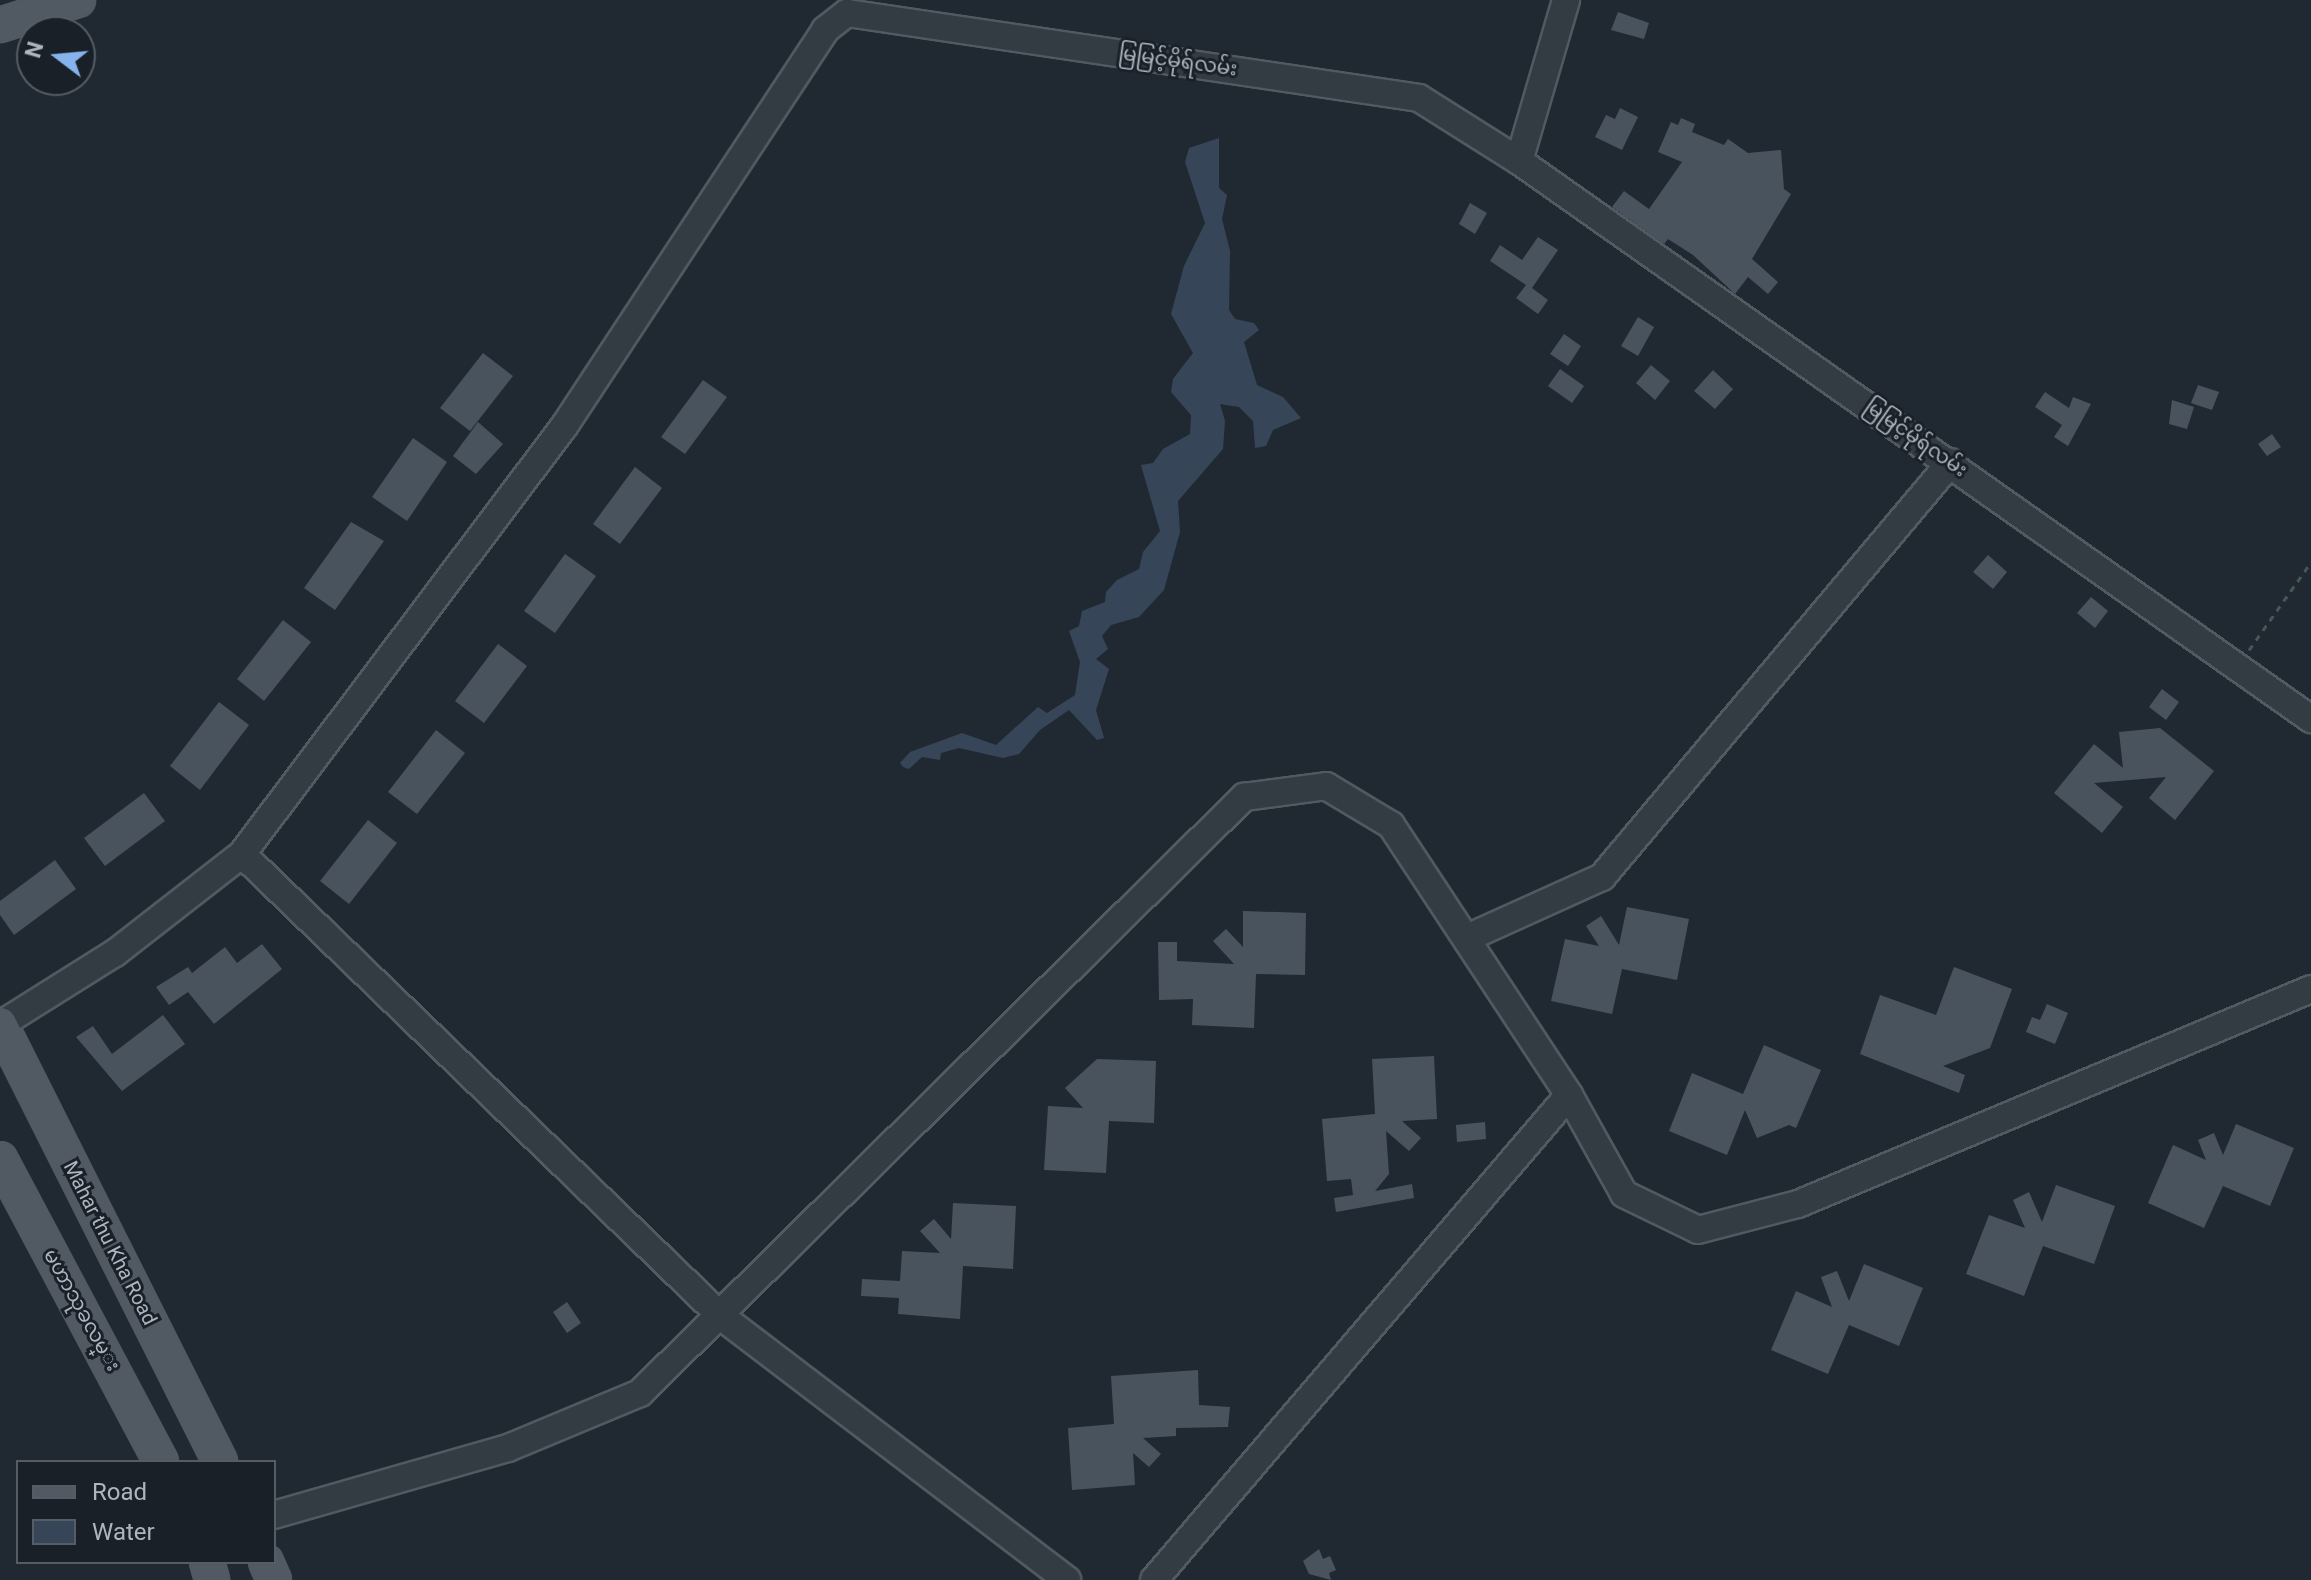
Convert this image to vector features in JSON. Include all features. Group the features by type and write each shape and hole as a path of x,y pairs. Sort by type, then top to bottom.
{"main road":[{"path":"0,25 78,0"},
{"name":"Mahar thu Kha Road","path":"0,1024 219,1460"},
{"name":"မဟာသုခလမ္း","path":"0,1159 160,1460"}],"street":[{"path":"1519,161 1566,0"},
{"name":"မြမြင့်မိုရ်လမ်း","path":"242,854 565,425 825,30 847,13 1419,98 1519,161 1951,462 2311,719"},
{"path":"1467,938 1602,877 1951,462"},
{"path":"276,1514 508,1448 640,1393 722,1317 1244,797 1326,786 1391,825 1569,1095 1624,1194 1698,1230 1798,1204 2311,989"},
{"path":"0,1024 115,953 242,854 722,1317 1067,1580"},
{"path":"1154,1580 1569,1095"}],"path":[{"path":"2237,667 2311,562"}],"water":[{"path":"1219,138 1219,188 1227,195 1222,219 1230,251 1229,310 1235,319 1254,323 1259,330 1244,342 1257,385 1283,397 1301,418 1273,430 1266,446 1255,448 1253,421 1239,407 1220,404 1225,421 1223,449 1178,501 1180,532 1164,590 1139,617 1111,625 1102,636 1108,649 1096,659 1109,669 1096,710 1104,738 1097,740 1069,710 1040,730 1019,754 1003,758 959,748 941,753 940,760 922,757 909,769 903,767 900,763 910,752 962,733 996,745 1038,707 1047,713 1075,695 1080,662 1069,631 1079,626 1082,611 1105,602 1106,592 1117,580 1139,569 1143,552 1160,531 1141,465 1153,463 1163,449 1190,434 1191,415 1171,392 1173,379 1193,353 1171,314 1184,266 1205,223 1185,162 1189,148"}],"building":[{"path":"1618,12 1649,23 1644,39 1611,30"},
{"path":"1620,108 1638,117 1622,150 1595,137 1606,115 1615,119"},
{"path":"1681,118 1695,124 1692,132 1724,145 1728,139 1748,153 1781,150 1784,189 1791,194 1752,259 1778,282 1768,294 1748,277 1735,294 1693,255 1668,239 1664,244 1612,207 1624,191 1649,209 1682,162 1658,152 1671,122 1678,125"},
{"path":"1470,203 1487,213 1475,234 1459,224"},
{"path":"1538,237 1558,250 1532,288 1548,300 1538,314 1516,298 1526,285 1490,261 1500,245 1522,260"},
{"path":"1638,317 1654,327 1638,356 1621,346"},
{"path":"1564,334 1581,346 1568,366 1550,354"},
{"path":"483,353 513,376 470,431 440,408"},
{"path":"1651,365 1670,381 1655,400 1636,383"},
{"path":"1560,369 1584,386 1572,403 1548,386"},
{"path":"1713,370 1733,389 1715,409 1694,391"},
{"path":"703,380 727,397 685,454 661,437"},
{"path":"2198,385 2219,392 2212,410 2191,403"},
{"path":"2045,392 2069,408 2073,397 2091,404 2068,446 2054,437 2062,425 2035,407"},
{"path":"2172,400 2194,407 2187,429 2169,424"},
{"path":"478,422 503,444 476,474 453,456"},
{"path":"2272,434 2281,447 2267,456 2258,444"},
{"path":"413,438 447,462 407,521 372,497"},
{"path":"635,467 662,488 620,544 593,524"},
{"path":"351,522 384,541 335,610 304,588"},
{"path":"565,554 596,576 555,633 524,611"},
{"path":"1988,555 2007,572 1993,589 1973,572"},
{"path":"2091,597 2108,611 2095,628 2077,613"},
{"path":"283,620 311,642 264,701 237,679"},
{"path":"498,644 527,666 484,723 455,701"},
{"path":"2162,689 2179,702 2166,720 2149,707"},
{"path":"219,702 249,725 200,790 170,766"},
{"path":"2160,728 2214,771 2175,820 2149,798 2166,777 2094,783 2123,807 2102,833 2054,793 2094,744 2123,768 2119,732"},
{"path":"436,730 465,753 417,814 388,792"},
{"path":"144,793 165,821 105,866 84,838"},
{"path":"368,820 397,843 349,904 320,881"},
{"path":"55,860 76,889 14,935 0,915 0,901"},
{"path":"1627,907 1689,919 1677,980 1622,969 1612,1014 1551,1001 1565,939 1599,946 1586,926 1601,916 1619,945"},
{"path":"1243,911 1306,913 1305,975 1256,974 1254,1028 1192,1025 1193,999 1159,1000 1158,942 1177,942 1177,961 1234,964 1213,941 1226,929 1243,947"},
{"path":"262,944 282,969 214,1024 188,992 169,1005 156,987 188,967 192,973 225,947 237,963"},
{"path":"1954,967 2012,989 1990,1048 1943,1066 1965,1075 1959,1093 1860,1054 1880,995 1936,1015"},
{"path":"2047,1004 2068,1013 2055,1044 2026,1032 2032,1017 2040,1020"},
{"path":"163,1015 185,1044 122,1091 76,1037 93,1026 112,1054"},
{"path":"1764,1045 1821,1070 1796,1128 1789,1125 1757,1138 1745,1110 1727,1155 1669,1131 1692,1073 1743,1094"},
{"path":"1434,1056 1437,1119 1402,1121 1421,1138 1409,1151 1386,1131 1389,1174 1375,1191 1412,1184 1414,1198 1336,1212 1334,1198 1353,1195 1351,1179 1327,1181 1322,1119 1375,1114 1372,1059"},
{"path":"1097,1059 1156,1061 1154,1123 1109,1121 1106,1173 1044,1170 1048,1106 1083,1108 1065,1088"},
{"path":"1485,1122 1486,1139 1457,1142 1456,1125"},
{"path":"2236,1124 2294,1148 2270,1206 2223,1186 2204,1228 2148,1203 2173,1145 2206,1160 2198,1140 2214,1133 2223,1155"},
{"path":"2056,1185 2115,1206 2094,1264 2043,1246 2024,1296 1966,1274 1989,1215 2025,1228 2013,1200 2029,1192 2042,1222"},
{"path":"953,1203 1016,1206 1013,1269 963,1266 960,1319 898,1314 899,1298 861,1296 862,1279 900,1281 902,1251 940,1253 920,1231 934,1219 951,1239"},
{"path":"1864,1264 1923,1288 1899,1346 1849,1325 1828,1374 1771,1350 1796,1291 1832,1307 1821,1277 1837,1271 1849,1301"},
{"path":"567,1302 581,1323 567,1333 553,1312"},
{"path":"1198,1370 1199,1405 1230,1407 1228,1427 1176,1428 1176,1436 1143,1438 1161,1454 1149,1467 1133,1453 1135,1485 1072,1490 1068,1428 1114,1424 1111,1376"},
{"path":"1319,1549 1323,1559 1330,1556 1336,1570 1329,1573 1331,1580 1309,1574 1303,1561"}]}
